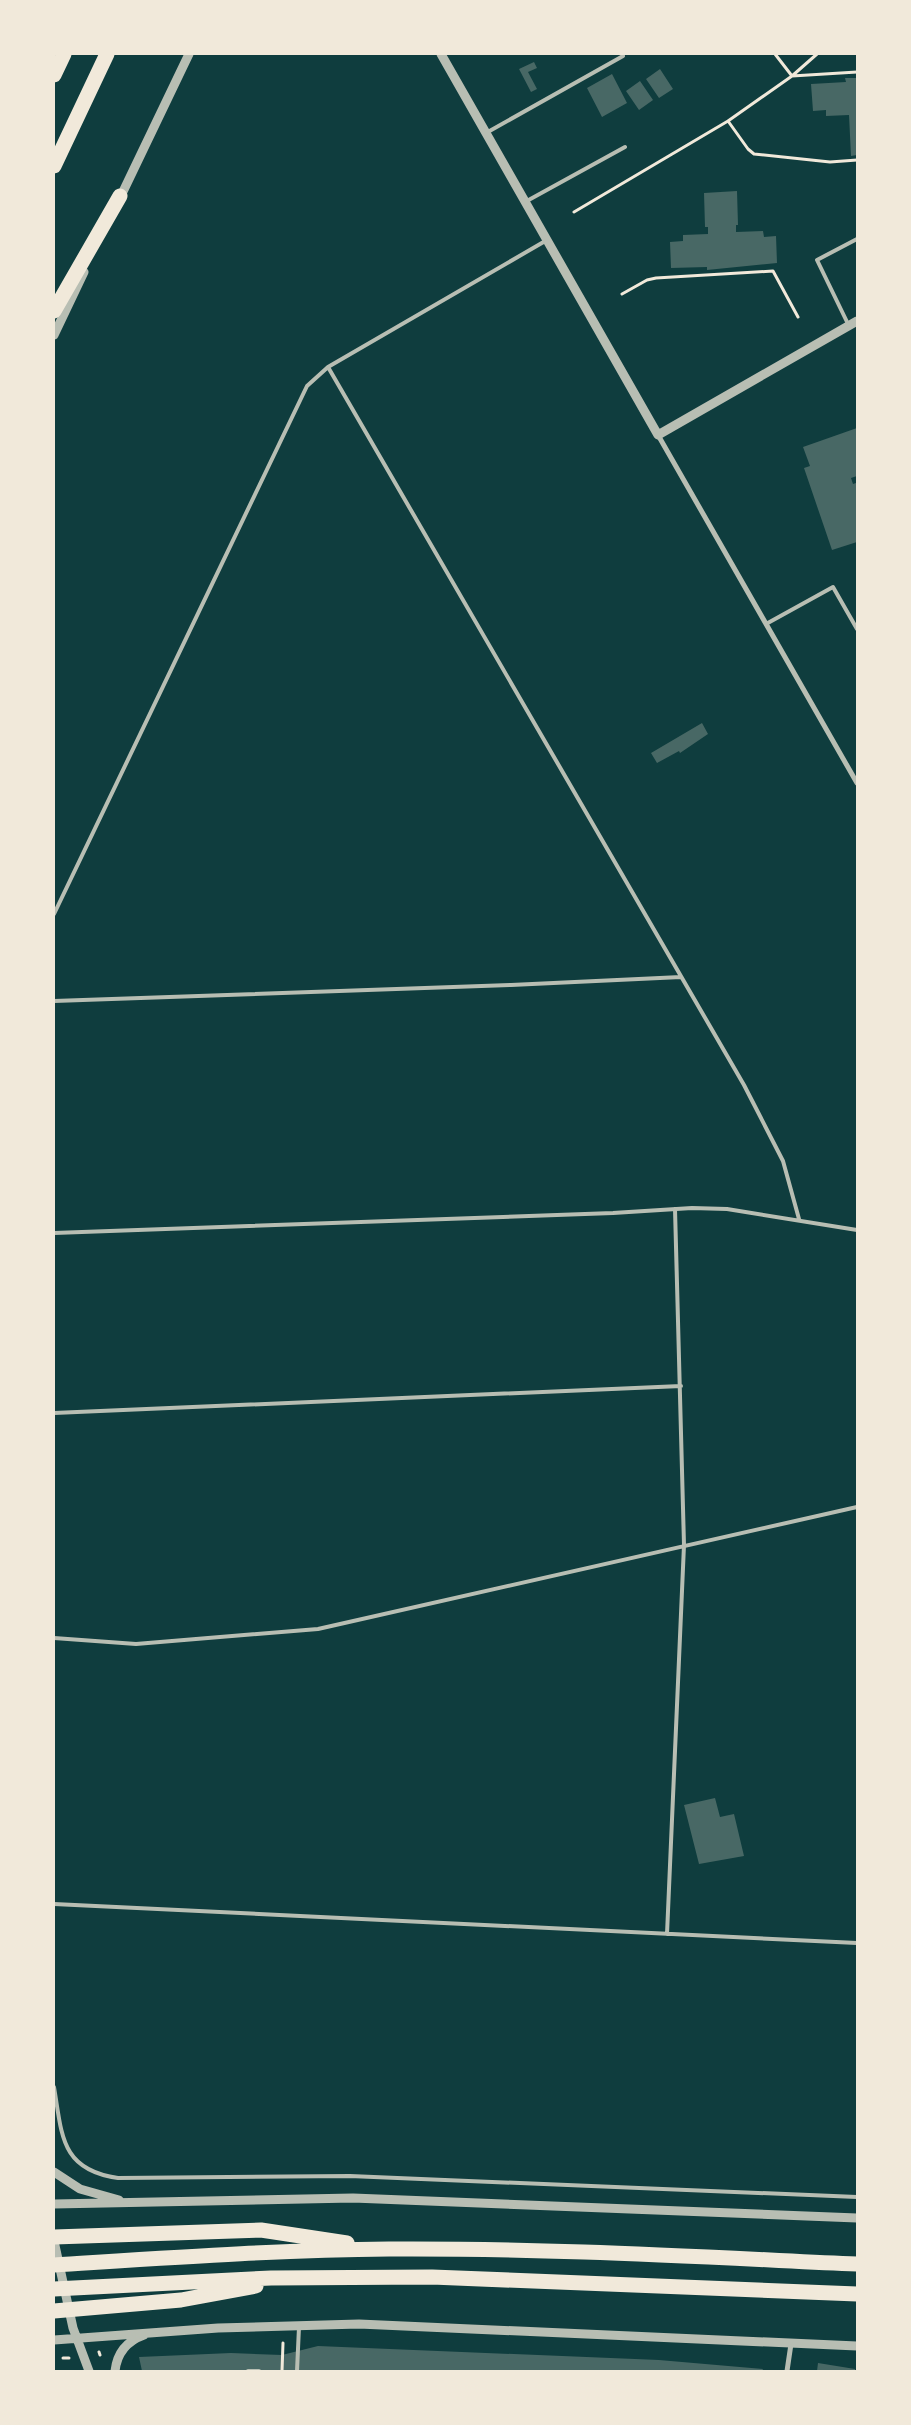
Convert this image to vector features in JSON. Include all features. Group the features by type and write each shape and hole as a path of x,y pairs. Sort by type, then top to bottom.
{"highway":[{"path":"54,75 64,54"},
{"path":"54,166 107,54"},
{"path":"54,311 120,196"},
{"path":"54,2237 261,2230 390,2249"},
{"path":"54,2265 264,2253 390,2249 584,2252 857,2264"},
{"path":"54,2289 302,2278 464,2277 857,2294"},
{"path":"54,2311 181,2300 302,2278"}],"street":[{"path":"54,335 189,54"},
{"path":"441,54 857,783"},
{"path":"658,436 853,324"},
{"path":"54,2172 85,2190 134,2202"},
{"path":"54,2204 353,2198 857,2218"},
{"path":"54,2241 73,2328 89,2371"},
{"path":"54,2340 153,2332 299,2325 391,2324 857,2346"},
{"path":"115,2371 117,2360 127,2344 153,2332"},
{"path":"787,2371 791,2344"}],"lane":[{"path":"486,133 623,56"},
{"path":"525,202 625,147"},
{"path":"853,324 817,260 857,239"},
{"path":"54,914 292,413 307,386 328,367 546,240"},
{"path":"328,367 744,1085 783,1161 799,1220"},
{"path":"766,624 833,587 857,629"},
{"path":"54,1001 681,977"},
{"path":"54,1233 727,1208 857,1230"},
{"path":"667,1934 684,1545 675,1209"},
{"path":"54,1413 680,1386"},
{"path":"54,1638 136,1644 318,1629 857,1507"},
{"path":"54,1904 857,1943"},
{"path":"54,2087 63,2140 71,2154 91,2170 105,2176 118,2178 350,2176 857,2197"},
{"path":"297,2371 299,2325"},
{"path":"248,2371 259,2371"}],"path":[{"path":"775,54 792,76"},
{"path":"574,212 728,121 792,76 817,54"},
{"path":"792,76 857,72"},
{"path":"728,121 748,149 754,154 830,162 857,160"},
{"path":"622,294 647,280 656,278 773,271 798,317"},
{"path":"282,2371 283,2343"},
{"path":"92,2356 105,2355"},
{"path":"63,2358 69,2358"}],"building":[{"path":"534,62 537,68 528,72 537,89 531,92 519,69"},
{"path":"660,69 673,89 659,98 646,79"},
{"path":"612,74 627,103 602,117 587,88"},
{"path":"845,78 857,78 857,155 851,156 849,115 826,116 826,110 813,111 811,84 846,82"},
{"path":"640,81 653,100 639,110 626,91"},
{"path":"737,191 738,225 736,225 736,232 763,231 764,237 776,236 777,263 707,270 707,267 671,268 670,242 683,241 683,235 708,234 708,227 705,227 704,193"},
{"path":"857,428 857,476 851,478 853,484 856,483 857,488 857,542 832,550 804,468 810,466 803,447"},
{"path":"702,723 708,734 680,753 679,751 657,763 651,753"},
{"path":"715,1798 720,1817 734,1814 744,1856 699,1864 684,1805"},
{"path":"318,2346 659,2360 763,2369 762,2371 142,2371 139,2357 231,2353 282,2355"},
{"path":"818,2363 855,2369 855,2371 817,2371"}]}
